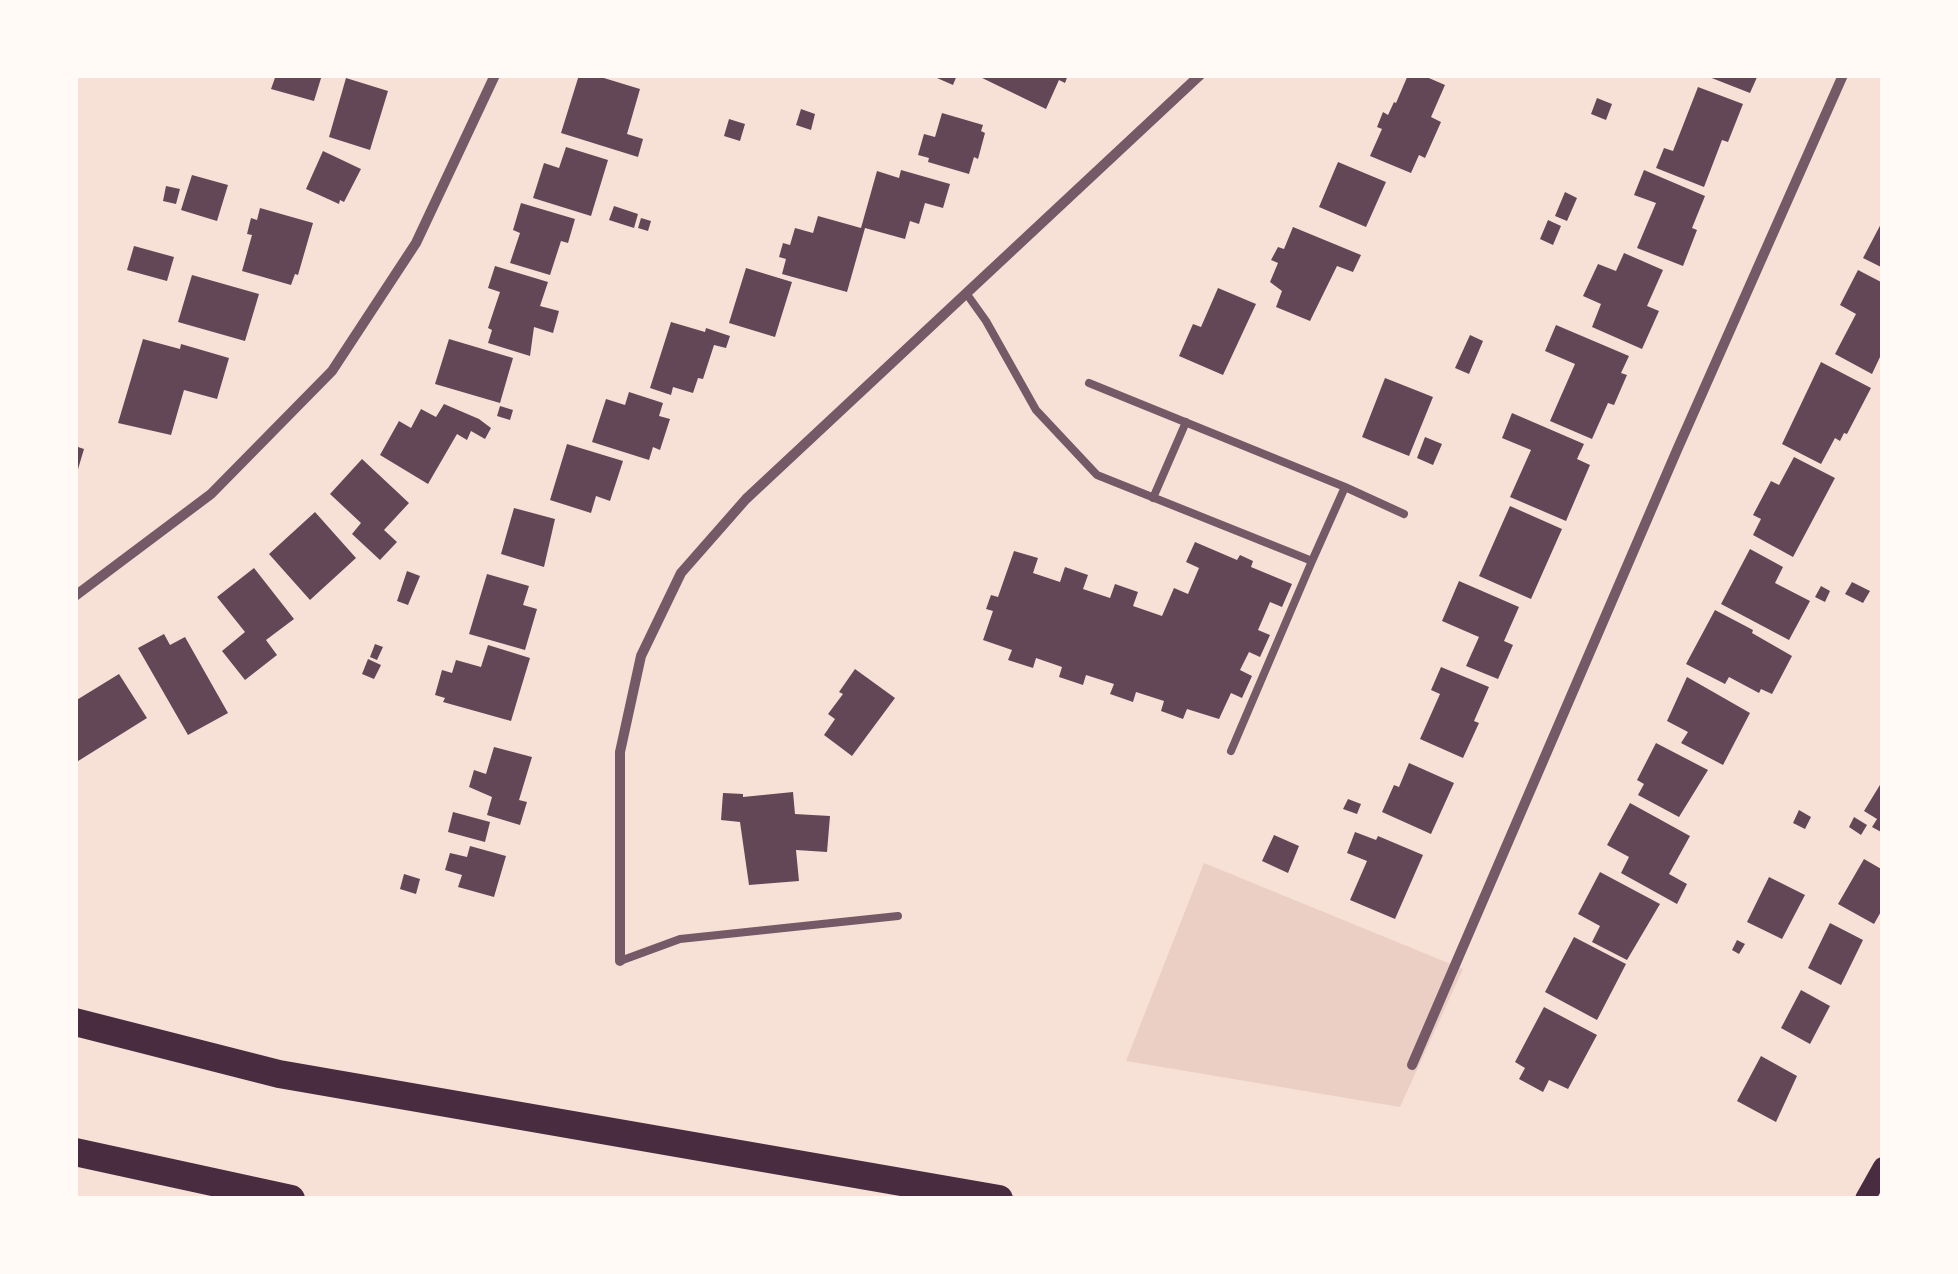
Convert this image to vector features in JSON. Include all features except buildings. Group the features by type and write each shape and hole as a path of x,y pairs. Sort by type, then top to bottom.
{"highway":[{"path":"75,1022 279,1074 999,1199"},
{"path":"75,1152 291,1199"}],"main road":[{"path":"1865,1199 1883,1167"}],"street":[{"path":"75,596 212,494 332,371 416,243 495,75"},
{"path":"620,961 620,752 641,656 680,573 746,498 1200,75"},
{"path":"1412,1065 1843,75"}],"lane":[{"path":"966,293 1036,410 1097,476 1312,561"},
{"path":"1089,383 1404,514"},
{"path":"1153,498 1186,422"},
{"path":"1232,751 1345,487"},
{"path":"620,961 680,938 898,916"}],"shaded area":[{"path":"1204,863 1463,969 1400,1107 1126,1061"}]}
